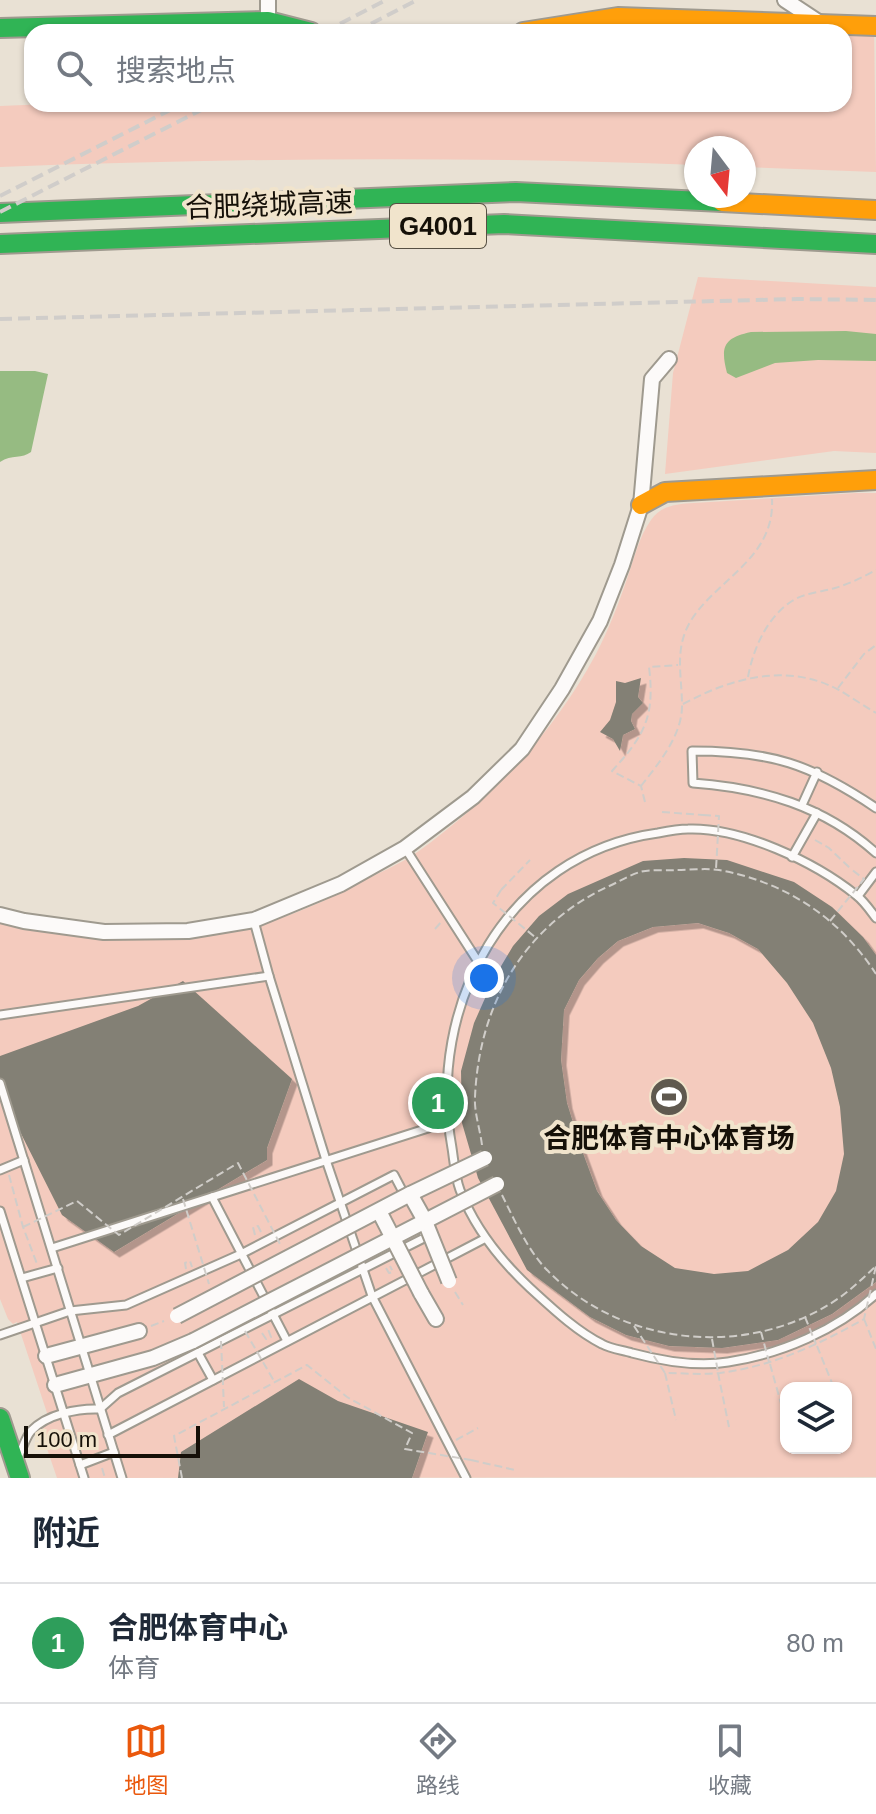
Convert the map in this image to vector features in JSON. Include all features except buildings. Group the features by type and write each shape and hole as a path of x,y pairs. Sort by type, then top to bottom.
{"main road":[{"path":"618,17 642,0"},
{"path":"574,24 618,17 839,24"},
{"path":"153,24 268,21 280,24"},
{"path":"852,25 876,26"},
{"path":"0,28 24,27"},
{"name":"合肥绕城高速","path":"0,213 516,192 876,210"},
{"name":"合肥绕城高速","path":"0,244 504,224 876,244"},
{"path":"641,505 665,492 876,480"},
{"path":"0,1418 17,1471"}],"street":[{"path":"268,0 268,21"},
{"path":"785,0 820,23"},
{"path":"0,915 104,932 188,931 254,920 341,884 405,848 473,797 522,749 562,689 600,621 641,505 652,379 669,359"},
{"path":"177,1316 485,1158"},
{"path":"55,1385 195,1347 220,1326 497,1184"},
{"path":"410,1194 424,1219 449,1281"},
{"path":"379,1211 436,1319"},
{"path":"46,1356 139,1331"}],"lane":[{"path":"876,808 817,772 775,758 729,751 692,751 693,783 734,786 802,805 838,824 876,853"},
{"path":"802,805 817,772"},
{"path":"792,857 817,813"},
{"path":"876,918 858,896 822,872 732,833 689,829 652,834 614,844 564,866 520,901 477,960 454,1026 448,1071 447,1122 459,1188 484,1239 553,1310 603,1345 662,1361 727,1362 800,1343 862,1307 876,1294"},
{"path":"405,848 477,960"},
{"path":"858,896 876,872"},
{"path":"254,920 326,1160 372,1296 466,1478"},
{"path":"0,1015 269,976"},
{"path":"0,1083 122,1478"},
{"path":"52,1248 447,1122"},
{"path":"3,1168 24,1160"},
{"path":"0,1335 70,1311 126,1305 241,1254 394,1175 426,1237 273,1315 195,1347 118,1393 100,1409 83,1408 45,1420 29,1433 17,1471"},
{"path":"212,1197 287,1341"},
{"path":"0,1211 84,1478"},
{"path":"108,1435 484,1239"},
{"path":"22,1278 58,1268"},
{"path":"195,1347 213,1380"},
{"path":"80,1465 114,1452"}],"path":[{"path":"641,786 663,758 681,718 680,644 701,606 734,577 761,546 772,507 771,484"},
{"path":"748,678 761,636 772,620 793,600 836,588 876,570"},
{"path":"838,689 850,671 876,645"},
{"path":"645,802 641,786 612,771 636,744 649,718 652,691 649,667 679,665"},
{"path":"682,705 724,685 748,678 790,676 812,679 838,689 876,713"},
{"path":"662,812 719,816 716,869"},
{"path":"805,835 829,848 864,879 830,921"},
{"path":"530,860 501,890 493,903 535,937"},
{"path":"485,1158 475,1099 483,1039 502,987 535,937 579,901 640,872 716,869 757,879 790,892 830,921 864,955 876,974"},
{"path":"23,1227 77,1201 119,1235 238,1163 287,1258"},
{"path":"3,1168 40,1273"},
{"path":"497,1184 517,1225 545,1268 591,1305 634,1326 667,1334 712,1339 761,1332 805,1317 839,1298 876,1266 864,1319 876,1349"},
{"path":"183,1196 213,1297"},
{"path":"139,1331 177,1316"},
{"path":"238,1317 275,1382"},
{"path":"805,1317 832,1382"},
{"path":"665,1373 718,1373 770,1364 817,1346 864,1319"},
{"path":"220,1326 225,1408"},
{"path":"634,1326 665,1373 676,1420"},
{"path":"761,1332 780,1400"},
{"path":"712,1339 729,1427"},
{"path":"182,1478 174,1436 307,1365 347,1397 412,1433 405,1449 515,1470"},
{"path":"448,1444 478,1428"}],"shaded area":[{"path":"618,17 817,24 574,24"},
{"path":"852,25 874,26 876,172 756,167 756,136 684,136 684,165 348,159 0,167 0,106 24,105 24,112 852,112"},
{"path":"698,277 876,287 876,453 834,451 665,474 673,373"},
{"path":"846,331 876,334 876,361 775,363 736,378 727,373 724,350 730,340 742,334"},
{"path":"0,371 48,374 31,452 0,462"},
{"path":"876,493 876,1477 57,1478 42,1434 44,1422 49,1419 17,1322 13,1324 8,1319 0,1299 0,920 143,936 230,931 262,924 310,907 411,856 471,809 540,738 596,654 640,540 651,520 665,508"}],"railway":[{"path":"340,24 386,0"},
{"path":"370,24 417,0"},
{"path":"0,196 166,112"},
{"path":"0,212 197,112"},
{"path":"0,319 797,299 876,300"}],"traffic: fast":[{"path":"153,24 268,21 280,24"},
{"path":"0,28 24,27"},
{"path":"0,213 516,192 684,200"},
{"path":"0,244 504,224 876,244"},
{"path":"0,1418 20,1478"}],"traffic: slow":[{"path":"574,24 618,17 819,24"},
{"path":"852,25 876,26"},
{"path":"756,204 876,210"},
{"path":"641,505 665,492 876,480"}],"place":[{"name":"合肥体育中心体育场","path":"669,1097"},
{"name":"合肥体育中心","path":"438,1103"}]}
